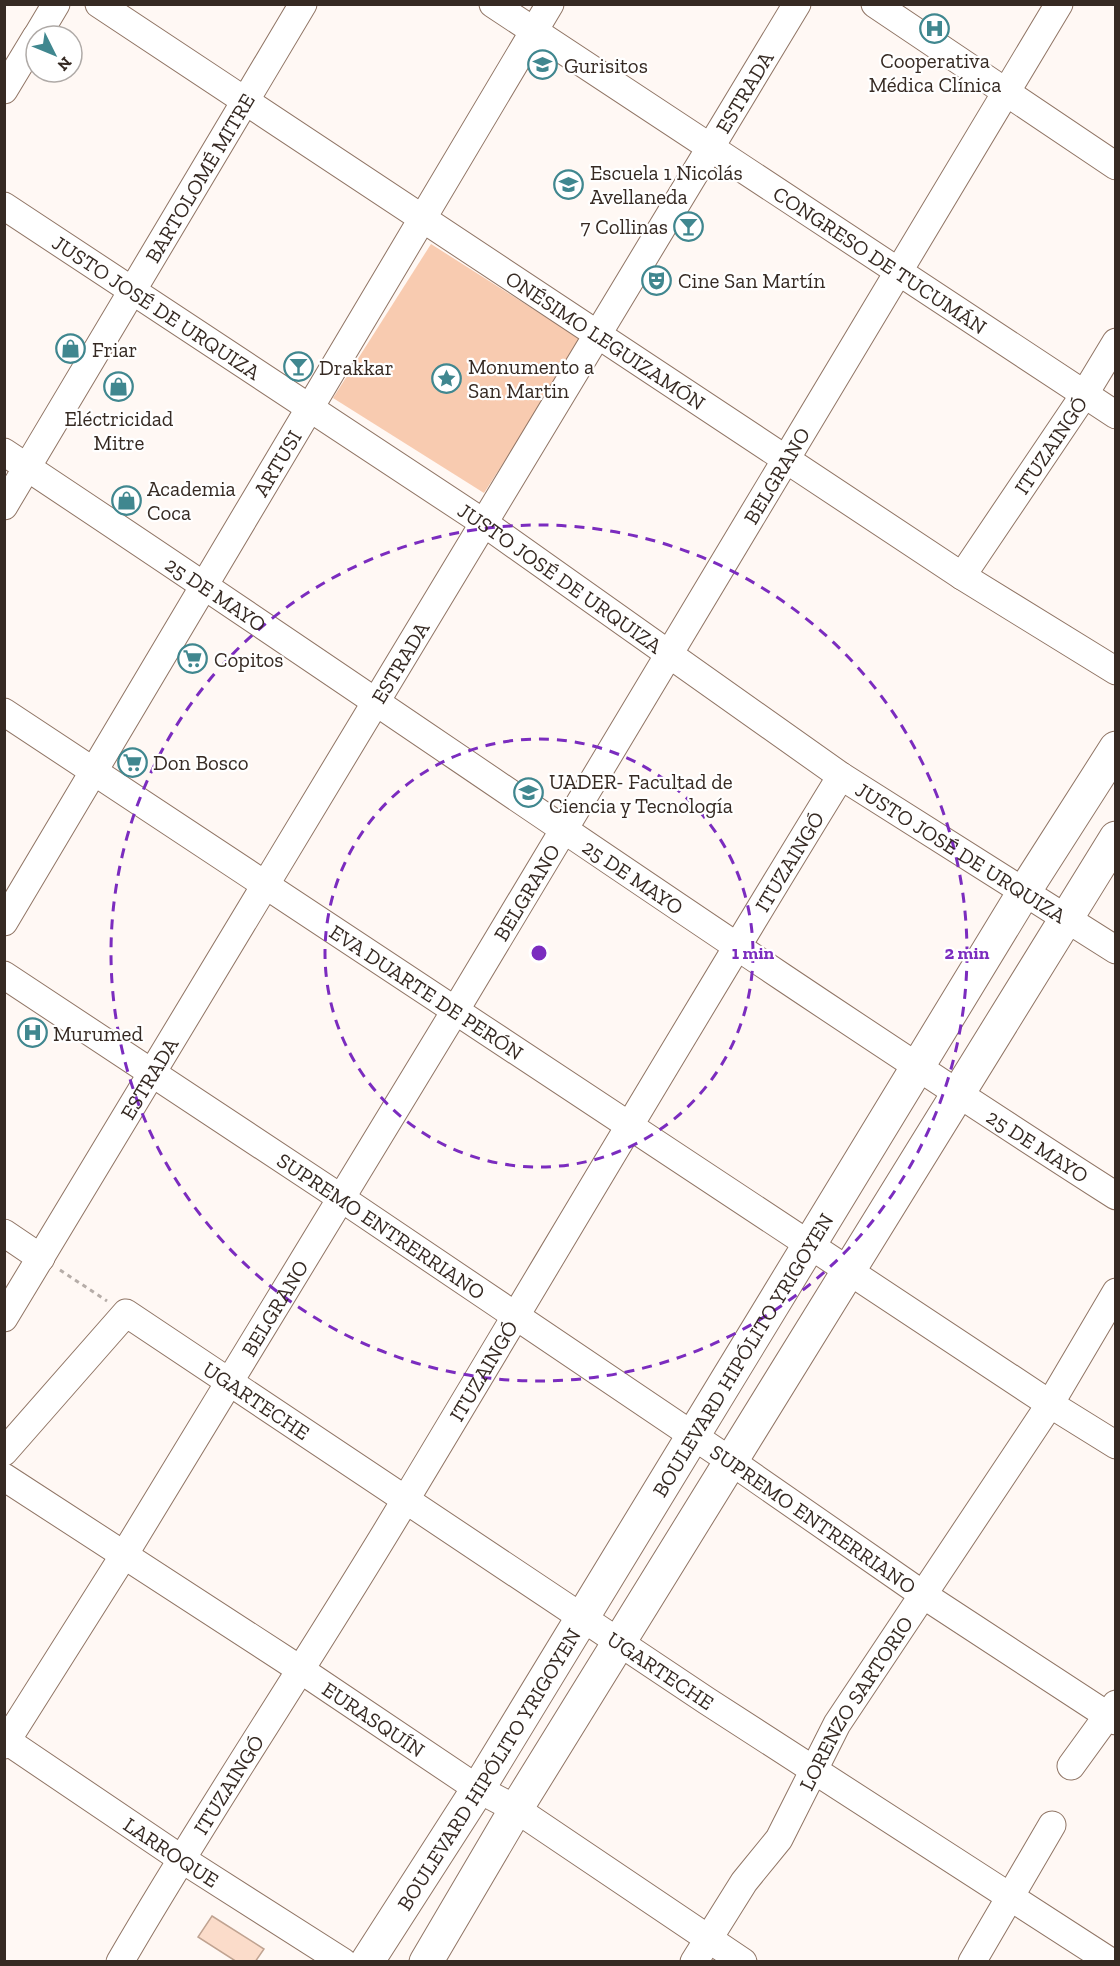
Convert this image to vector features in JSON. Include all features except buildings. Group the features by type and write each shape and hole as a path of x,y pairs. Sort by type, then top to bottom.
{"main road":[{"name":"BOULEVARD HIPÓLITO YRIGOYEN","path":"367,1962 478,1789 811,1246 1024,892 1116,748"},
{"name":"BOULEVARD HIPÓLITO YRIGOYEN","path":"426,1962 516,1809 1116,838"}],"street":[{"path":"44,24 56,4"},
{"name":"ONÉSIMO LEGUIZAMÓN","path":"99,4 962,576 1116,671"},
{"name":"BARTOLOMÉ MITRE","path":"4,506 303,4"},
{"name":"CONGRESO DE TUCUMÁN","path":"493,4 1116,415"},
{"name":"ARTUSI","path":"4,922 550,4"},
{"name":"ESTRADA","path":"4,1318 797,4"},
{"path":"875,4 1116,166"},
{"name":"BELGRANO","path":"5,1741 124,1555 455,1011 1059,4"},
{"path":"4,90 24,57"},
{"name":"JUSTO JOSÉ DE URQUIZA","path":"4,206 484,523 669,651 842,776 1116,950"},
{"name":"ITUZAINGÓ","path":"962,576 1084,395 1116,342"},
{"name":"25 DE MAYO","path":"4,452 206,585 736,947 956,1094 1116,1196"},
{"name":"EVA DUARTE DE PERÓN","path":"4,712 848,1271 1116,1445"},
{"name":"ITUZAINGÓ","path":"120,1962 180,1858 301,1670 406,1499 627,1125 842,776"},
{"name":"SUPREMO ENTRERRIANO","path":"4,975 732,1461 925,1596 1113,1714"},
{"path":"4,1233 41,1258"},
{"name":"LORENZO SARTORIO","path":"701,1950 744,1882 779,1839 797,1808 813,1769 837,1724 925,1596 1050,1404 1116,1292"},
{"path":"4,1452 126,1313"},
{"name":"UGARTECHE","path":"126,1313 581,1618 1009,1898 1111,1962"},
{"name":"EURASQUÍN","path":"4,1477 301,1670 478,1789 516,1809 701,1950 743,1962"},
{"path":"1071,1766 1113,1714"},
{"name":"LARROQUE","path":"5,1741 180,1858 343,1962"},
{"path":"972,1962 1052,1825"}],"path":[{"path":"41,1258 126,1313"}],"shaded area":[{"path":"431,244 582,340 484,493 333,398"}],"place":[{"name":"Cooperativa Médica Clínica","path":"935,29"},
{"name":"Gurisitos","path":"543,65"},
{"name":"Escuela 1 Nicolás Avellaneda","path":"569,184"},
{"name":"7 Collinas","path":"689,226"},
{"name":"Cine San Martín","path":"657,280"},
{"name":"Friar","path":"71,349"},
{"name":"Drakkar","path":"298,367"},
{"name":"Monumento a San Martin","path":"447,378"},
{"name":"Eléctricidad Mitre","path":"119,387"},
{"name":"Academia Coca","path":"126,500"},
{"name":"Copitos","path":"193,659"},
{"name":"Don Bosco","path":"132,762"},
{"name":"UADER- Facultad de Ciencia y Tecnología","path":"528,793"},
{"name":"Murumed","path":"32,1033"}]}
